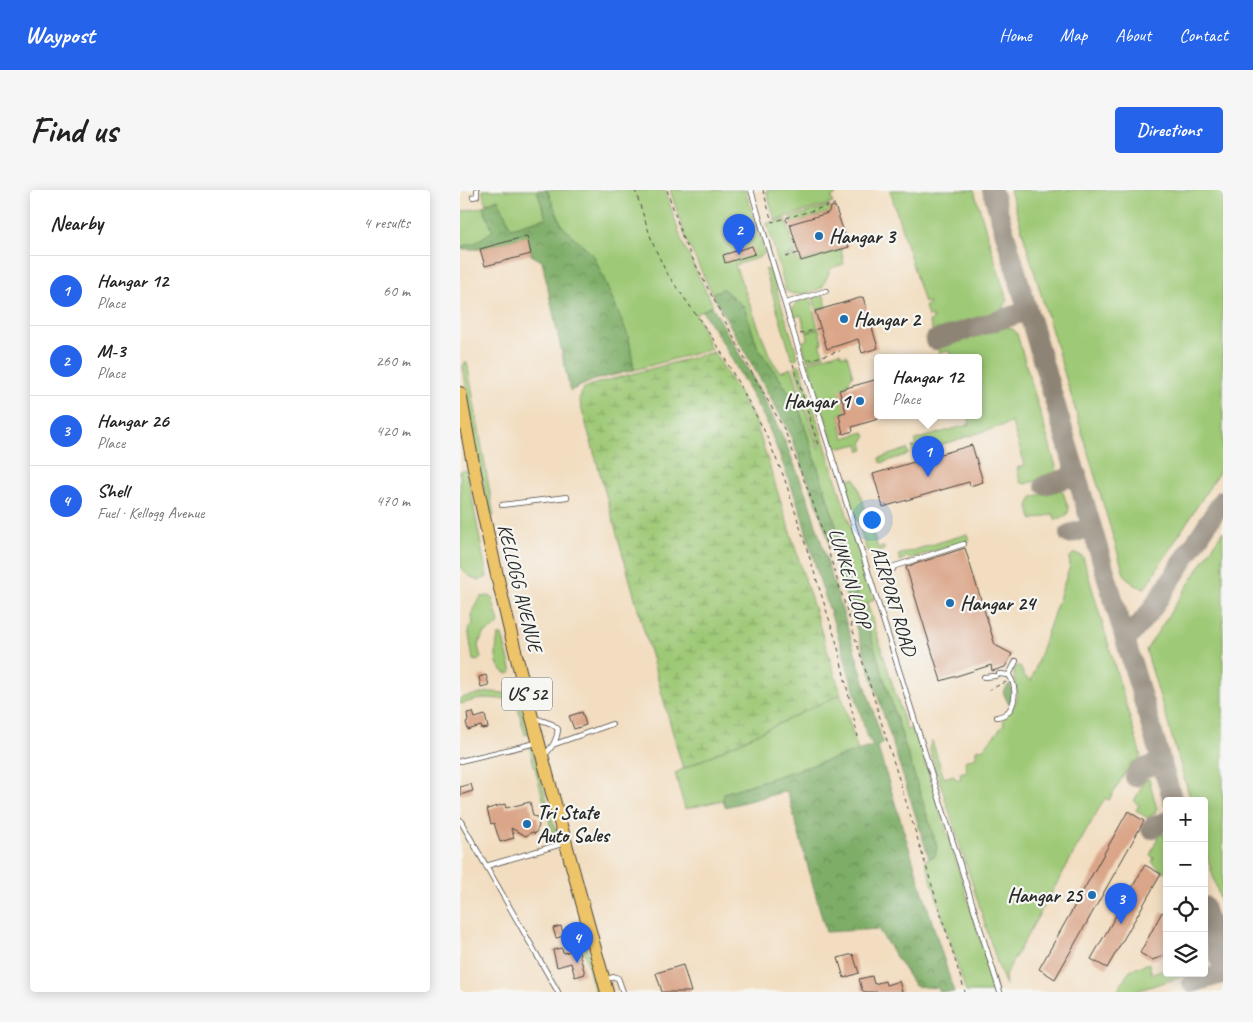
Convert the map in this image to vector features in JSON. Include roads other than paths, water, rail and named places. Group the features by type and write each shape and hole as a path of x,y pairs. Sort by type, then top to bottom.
{"main road":[{"name":"KELLOGG AVENUE","path":"460,393 498,584 607,992"}],"lane":[{"path":"473,197 477,196 477,190"},
{"name":"AIRPORT ROAD","path":"750,190 1000,992"},
{"path":"786,303 826,291"},
{"path":"502,505 567,497"},
{"path":"893,569 892,567 964,544"},
{"path":"1008,675 1016,661"},
{"path":"984,677 1008,675"},
{"path":"997,717 1005,714 1013,704 1015,692 1012,680 1008,675"},
{"path":"532,717 552,724 558,729 558,737 543,757"},
{"path":"554,744 612,724"},
{"path":"460,761 539,742"},
{"path":"460,820 558,992"},
{"path":"486,866 566,842"},
{"path":"604,979 618,978 623,992"}],"place":[{"name":"Hangar 3","path":"819,236"},
{"name":"M-3","path":"739,255"},
{"name":"Hangar 2","path":"844,319"},
{"name":"Hangar 1","path":"860,401"},
{"name":"Hangar 12","path":"928,477"},
{"name":"Hangar 24","path":"950,603"},
{"name":"Tri State Auto Sales","path":"527,824"},
{"name":"Hangar 25","path":"1092,895"},
{"name":"Hangar 26","path":"1121,924"},
{"name":"Shell","path":"577,963"}]}
